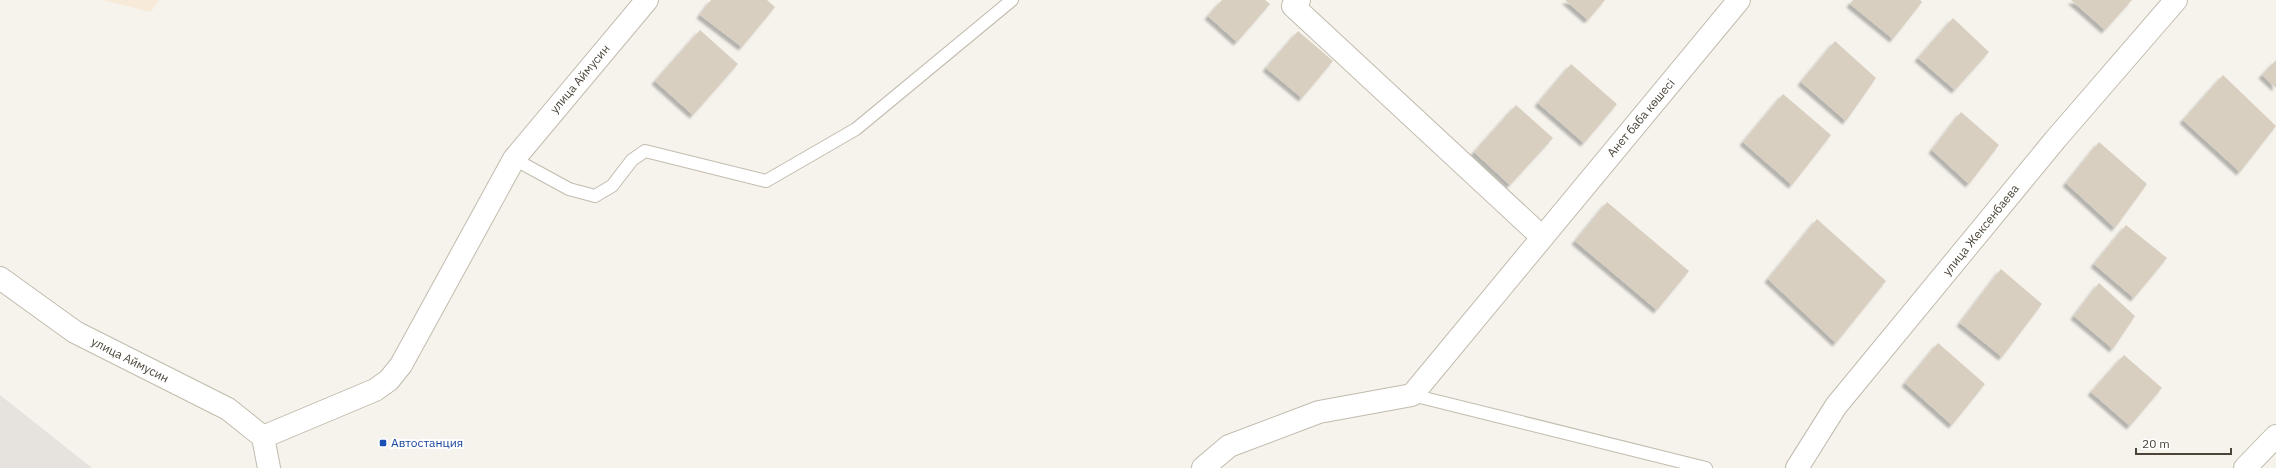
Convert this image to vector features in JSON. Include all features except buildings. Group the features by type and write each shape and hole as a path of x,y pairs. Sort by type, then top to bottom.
{"street":[{"name":"улица Аймусин","path":"0,278 74,332 228,409 263,437 375,390 389,380 401,365 514,159 647,0"},
{"name":"Анет баба көшесі","path":"1412,395 1739,0"},
{"name":"улица Жексенбаева","path":"1797,468 1842,400 2170,2"},
{"path":"1296,3 1542,237"},
{"path":"1203,468 1229,446 1318,412 1412,395"},
{"path":"2245,468 2276,436"},
{"path":"263,437 269,468"}],"lane":[{"path":"514,159 569,189 595,196 612,186 632,160 645,151 661,153 766,181 856,129 1012,0"},
{"path":"1412,395 1706,468"}],"shaded area":[{"path":"103,0 159,0 151,12"},
{"path":"0,395 92,468 0,468"}],"place":[{"name":"Автостанция","path":"383,443"}]}
